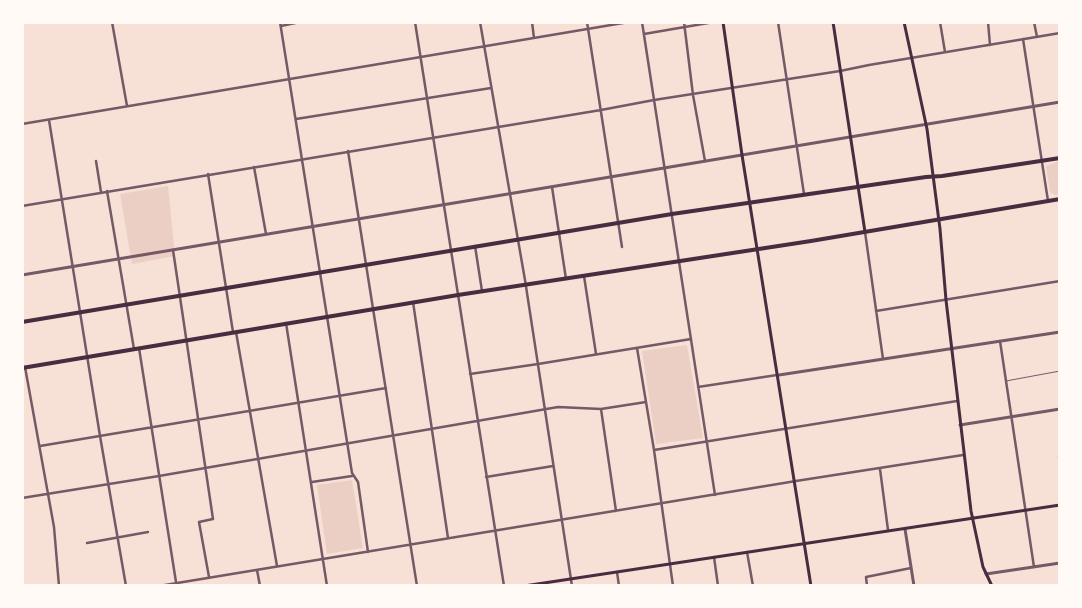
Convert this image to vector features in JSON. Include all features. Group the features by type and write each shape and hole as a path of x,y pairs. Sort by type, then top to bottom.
{"main road":[{"path":"723,22 734,88 742,155 796,481 811,586"},
{"path":"833,22 865,232"},
{"path":"904,22 926,125 934,176 963,455 973,519 986,574 992,586"},
{"path":"22,322 750,201 1060,158"},
{"path":"24,368 413,302 679,262 1060,199"},
{"path":"524,586 1060,505"}],"street":[{"path":"112,22 127,106"},
{"path":"300,22 280,24 352,476 357,480 368,552"},
{"path":"415,22 504,586"},
{"path":"480,22 526,285 572,586"},
{"path":"532,22 534,38"},
{"path":"587,22 622,247"},
{"path":"22,124 223,92 628,22"},
{"path":"642,22 715,495"},
{"path":"684,22 704,161"},
{"path":"644,34 714,22"},
{"path":"778,22 804,194"},
{"path":"940,22 945,52"},
{"path":"988,22 990,44"},
{"path":"1034,22 1037,37"},
{"path":"22,206 654,100 840,72 1060,33"},
{"path":"1023,39 1048,201"},
{"path":"296,119 491,88"},
{"path":"22,275 1060,102"},
{"path":"48,120 126,586"},
{"path":"348,151 417,586"},
{"path":"96,160 101,192"},
{"path":"254,167 266,234"},
{"path":"208,174 226,288 277,566"},
{"path":"552,187 566,279"},
{"path":"107,191 127,305 152,428 176,582"},
{"path":"865,232 883,359"},
{"path":"475,246 482,291"},
{"path":"173,250 200,419 213,519 199,522 209,577"},
{"path":"584,276 596,355"},
{"path":"876,311 1060,280"},
{"path":"413,302 448,538"},
{"path":"286,324 327,586"},
{"path":"698,387 1060,332"},
{"path":"470,374 691,339"},
{"path":"1000,341 1034,566"},
{"path":"637,348 654,450 660,504 673,586"},
{"path":"24,368 54,527 59,586"},
{"path":"40,446 386,388"},
{"path":"22,498 544,410 566,407 601,409 646,402"},
{"path":"654,450 957,402"},
{"path":"601,409 616,511"},
{"path":"960,425 1060,409"},
{"path":"159,586 963,455"},
{"path":"486,477 553,466"},
{"path":"880,469 888,530"},
{"path":"312,482 352,476"},
{"path":"905,529 914,586"},
{"path":"87,543 148,532"},
{"path":"747,552 753,586"},
{"path":"714,557 718,586"},
{"path":"986,574 1060,563"},
{"path":"867,586 866,577 911,568"},
{"path":"257,569 260,586"},
{"path":"617,572 619,586"},
{"path":"192,580 193,586"}],"lane":[{"path":"1006,381 1060,371"}],"shaded area":[{"path":"1059,161 1059,195 1055,195 1050,192 1046,166"},
{"path":"168,186 175,256 132,264 120,194"},
{"path":"687,345 703,438 656,444 642,351"},
{"path":"352,480 363,548 327,554 317,485"}]}
